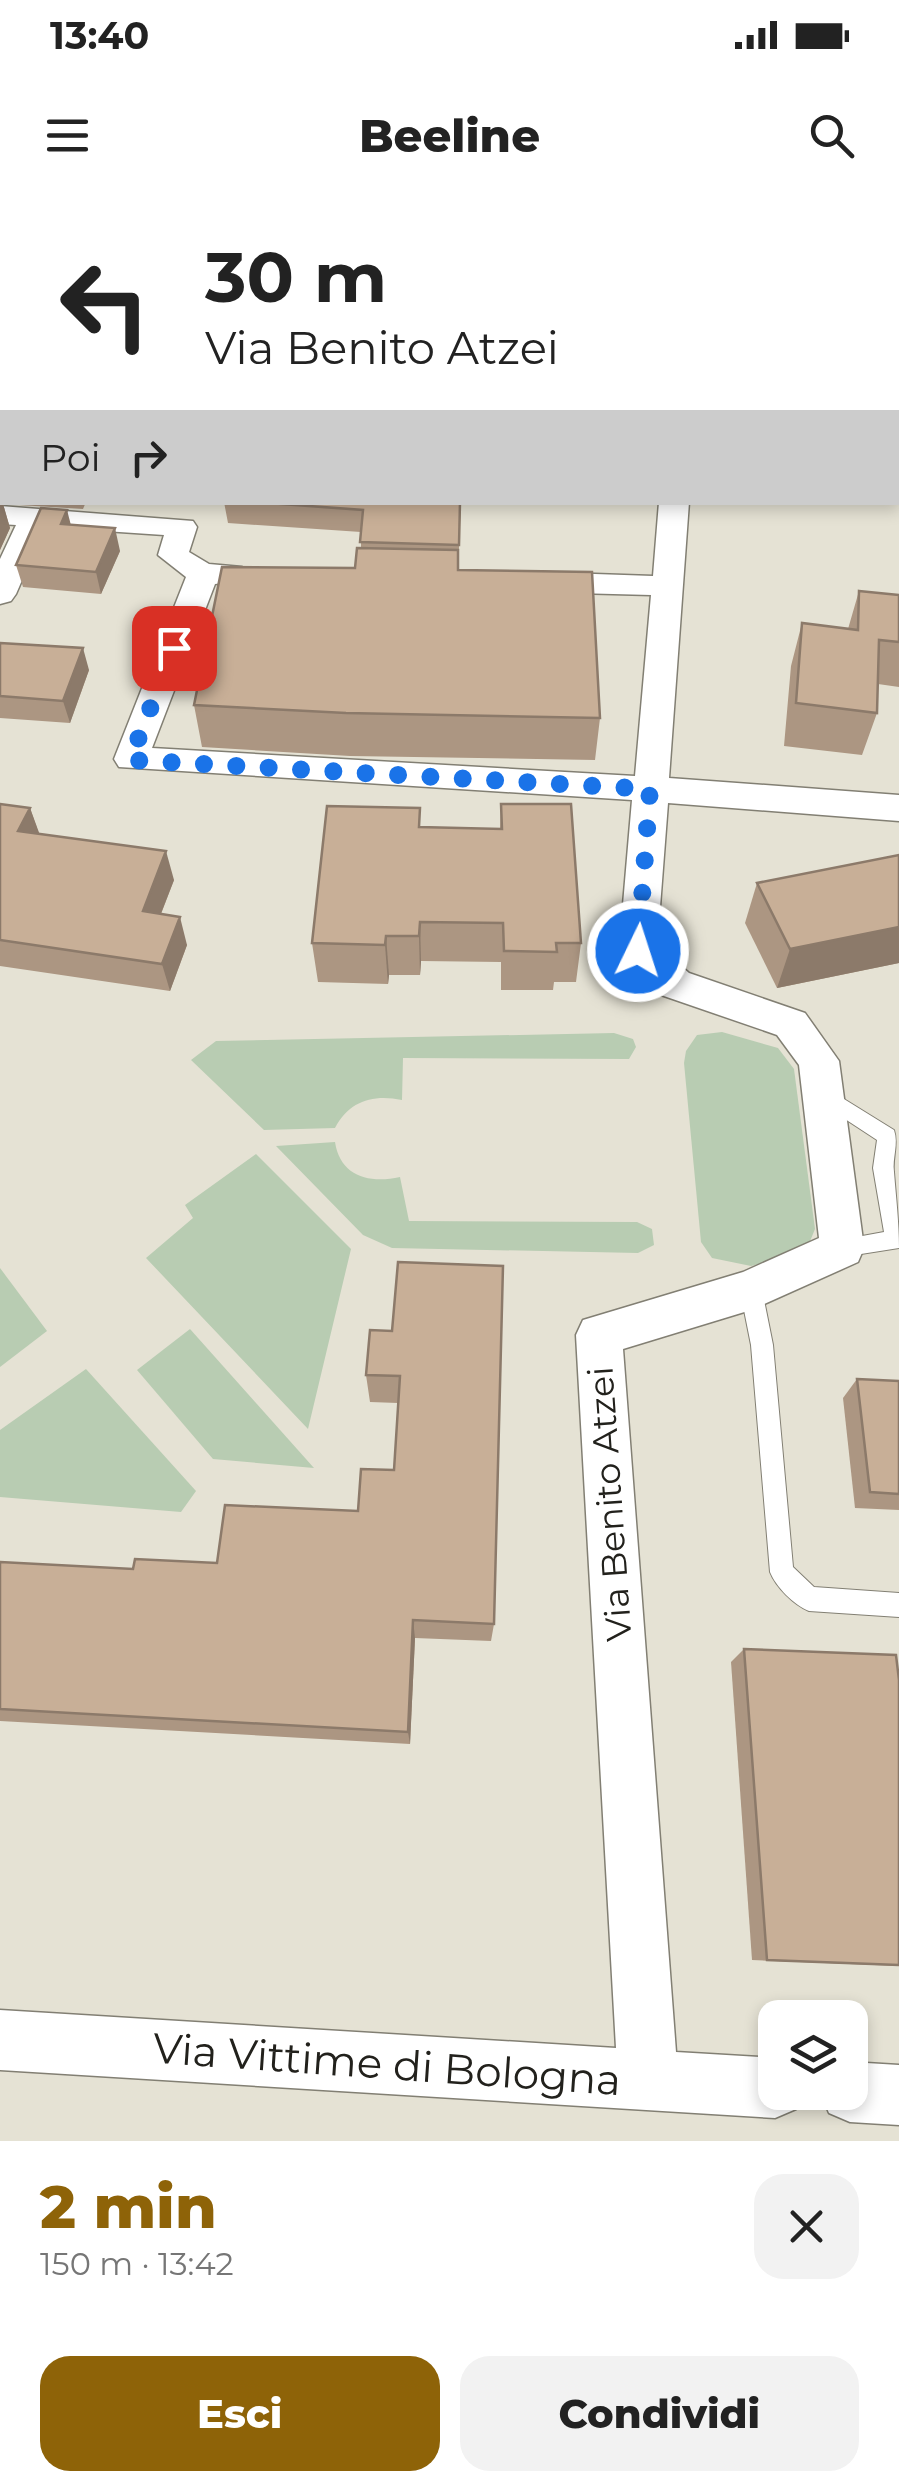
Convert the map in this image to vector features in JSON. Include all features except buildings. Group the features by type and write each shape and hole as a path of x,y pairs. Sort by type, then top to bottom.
{"street":[{"path":"674,505 638,951 675,984 791,1024 819,1061 842,1248"},
{"path":"0,515 182,527 173,555 203,574 261,575"},
{"path":"0,594 34,517"},
{"path":"203,574 130,760 650,789 899,808"},
{"path":"512,582 666,586"},
{"name":"Via Benito Atzei","path":"648,2080 600,1335 751,1290 842,1248"},
{"name":"Via Vittime di Bologna","path":"0,2040 758,2087"},
{"path":"868,2093 899,2096"}],"lane":[{"path":"824,1094 893,1137 883,1168 897,1239 842,1248"},
{"path":"751,1290 762,1346 782,1572 809,1599 899,1605"}],"green space":[{"path":"722,1032 778,1048 794,1069 815,1229 806,1251 751,1266 712,1258 701,1242 684,1063 686,1051 697,1035"},
{"path":"614,1033 633,1039 636,1047 629,1059 403,1058 402,1100 381,1098 363,1102 347,1111 335,1128 264,1130 191,1060 216,1041"},
{"path":"335,1142 343,1163 358,1175 377,1179 400,1177 409,1221 637,1222 652,1229 654,1245 638,1253 392,1248 363,1235 276,1146"},
{"path":"256,1154 351,1249 308,1429 146,1258 193,1218 185,1205"},
{"path":"0,1268 47,1331 0,1367"},
{"path":"190,1329 314,1468 213,1459 137,1370"},
{"path":"86,1369 196,1491 181,1512 0,1497 0,1430"}],"route":[{"path":"174,648 130,760 650,789 638,951"}]}
